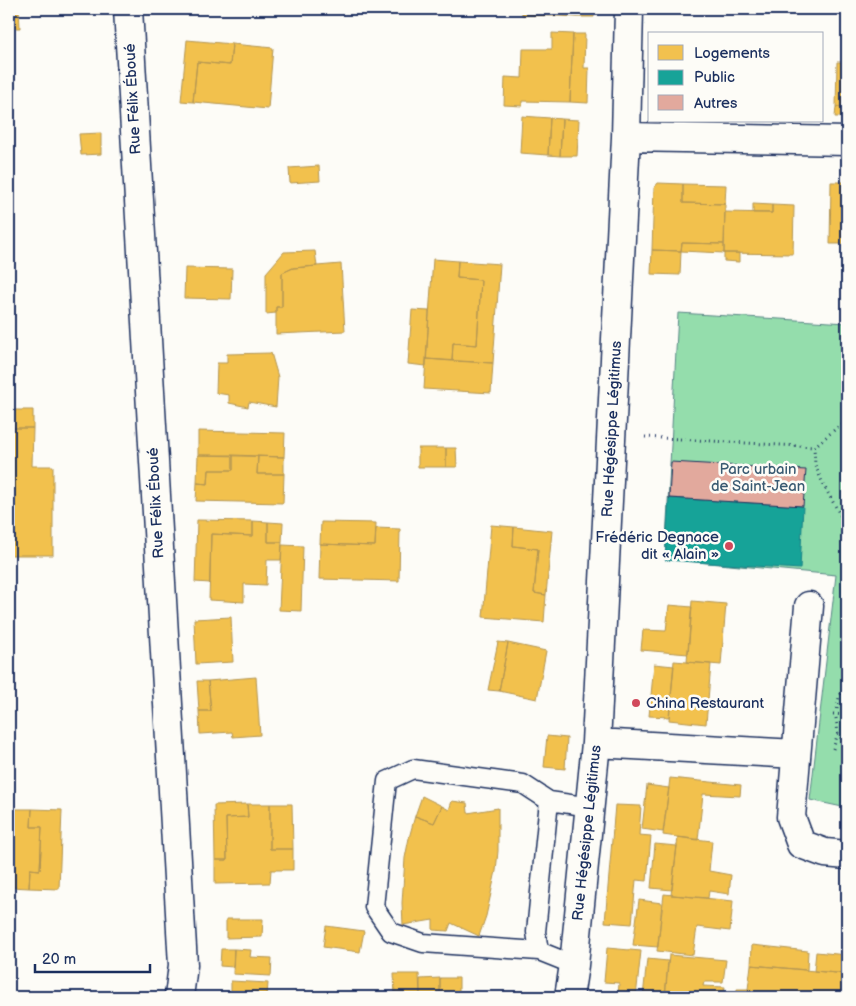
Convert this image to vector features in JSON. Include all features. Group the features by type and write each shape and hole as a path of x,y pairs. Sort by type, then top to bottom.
{"street":[{"name":"Rue Félix Éboué","path":"128,9 183,965 179,997"},
{"name":"Rue Hégésippe Légitimus","path":"569,997 574,966 596,743 626,137 628,9"},
{"path":"626,137 847,141"},
{"path":"810,606 791,817 801,844 825,853 847,854"},
{"path":"596,743 796,754"}],"lane":[{"path":"574,966 539,951 423,943 390,932 374,907 387,781 413,769 523,784 550,801 590,807"},
{"path":"539,951 536,932 550,801"}],"path":[{"path":"612,435 814,447 839,426 847,423"},
{"path":"814,447 815,465 824,486 847,527"},
{"path":"847,682 839,698 836,714 838,733 847,749"},
{"path":"836,714 847,715"}],"green space":[{"name":"Parc urbain de Saint-Jean","path":"678,313 847,323 847,808 810,800 836,575 665,559"}],"building: Logements":[{"path":"9,9 19,9 20,28 9,28"},
{"path":"522,9 561,9 561,16 522,15"},
{"path":"561,9 577,9 577,17 561,16"},
{"path":"577,9 594,9 594,17 577,17"},
{"path":"552,33 573,34 570,102 522,101 522,106 504,105 505,77 522,78 523,49 552,49"},
{"path":"573,34 585,34 584,68 589,68 588,103 570,102"},
{"path":"187,40 232,44 230,65 197,62 193,102 181,101"},
{"path":"232,44 273,48 268,109 193,102 197,62 230,65"},
{"path":"837,62 847,62 847,107 836,107"},
{"path":"836,107 847,107 847,117 835,117"},
{"path":"522,116 550,118 548,155 520,153"},
{"path":"550,118 562,119 560,156 548,155"},
{"path":"562,119 579,120 577,156 560,156"},
{"path":"101,133 101,154 81,155 79,134"},
{"path":"319,166 320,181 290,183 289,168"},
{"path":"831,182 847,182 847,244 830,244"},
{"path":"658,183 683,184 683,203 725,204 724,244 682,243 681,251 652,250 654,188"},
{"path":"683,184 726,185 725,204 683,203"},
{"path":"753,204 772,205 772,213 753,213"},
{"path":"772,205 794,206 793,254 724,253 725,212 772,213"},
{"path":"682,243 724,244 724,253 681,251"},
{"path":"652,250 681,251 680,275 651,274"},
{"path":"315,251 317,266 293,268 282,273 282,307 276,307 276,313 266,314 266,273 284,252"},
{"path":"724,253 739,253 739,262 724,261"},
{"path":"433,259 458,261 457,278 481,280 477,345 453,343 452,361 426,359"},
{"path":"458,261 500,264 493,363 452,361 453,343 477,345 481,280 457,278"},
{"path":"341,264 345,331 276,334 276,307 282,307 282,273 293,268"},
{"path":"185,268 232,269 231,299 184,298"},
{"path":"412,310 429,311 426,366 408,364"},
{"path":"271,353 278,377 276,407 249,402 248,407 229,403 229,395 216,393 217,363 227,363 227,354"},
{"path":"426,359 493,363 491,393 424,389"},
{"path":"9,410 33,410 33,428 9,428"},
{"path":"9,428 33,428 32,466 53,466 53,555 9,555"},
{"path":"198,431 285,433 284,457 198,455"},
{"path":"418,448 446,448 446,467 418,467"},
{"path":"446,448 456,448 457,467 446,467"},
{"path":"198,455 233,455 233,470 209,470 208,484 197,483"},
{"path":"233,455 258,456 257,474 284,474 283,503 196,501 197,483 208,484 209,470 233,470"},
{"path":"258,456 284,457 284,474 257,474"},
{"path":"197,520 253,521 253,536 211,534 210,583 195,582"},
{"path":"253,521 268,522 268,542 282,542 281,560 267,560 266,585 244,584 244,602 209,600 211,534 253,536"},
{"path":"268,522 283,523 282,542 268,542"},
{"path":"321,522 376,523 375,546 320,544"},
{"path":"491,525 514,527 513,546 538,549 534,593 546,595 544,622 483,617"},
{"path":"514,527 552,531 546,595 534,593 538,549 513,546"},
{"path":"376,528 400,529 399,581 319,579 320,544 375,546"},
{"path":"282,545 303,546 301,611 279,610"},
{"path":"692,601 726,604 721,665 687,662"},
{"path":"669,605 692,607 688,654 641,650 643,630 666,631"},
{"path":"231,617 233,662 196,664 194,619"},
{"path":"498,642 508,643 499,691 488,690"},
{"path":"508,643 546,651 537,699 499,691"},
{"path":"674,661 711,664 706,724 669,720"},
{"path":"654,664 674,666 669,717 649,716"},
{"path":"256,677 260,735 233,737 232,732 200,734 199,711 211,711 208,681"},
{"path":"197,681 208,681 211,711 199,711"},
{"path":"547,736 567,738 565,769 544,767"},
{"path":"670,778 741,785 740,796 703,794 698,840 663,835"},
{"path":"647,785 669,788 663,832 642,829"},
{"path":"422,796 442,806 434,823 415,816"},
{"path":"452,801 467,803 468,813 498,808 496,871 486,916 479,936 451,923 448,931 433,930 433,920 403,925 402,903 405,858 415,816 434,823 442,806 449,810"},
{"path":"247,804 270,804 270,849 293,849 293,870 271,870 270,883 215,884 215,860 227,860 226,818 248,817"},
{"path":"247,804 248,817 226,818 227,860 215,860 214,805"},
{"path":"270,804 292,804 293,849 270,849"},
{"path":"615,805 641,806 639,835 651,836 647,881 636,880 632,924 605,922"},
{"path":"9,809 32,809 31,827 42,827 40,870 30,869 29,888 9,887"},
{"path":"32,809 62,810 59,889 29,888 30,869 40,870 42,827 31,827"},
{"path":"678,837 712,841 709,871 731,875 729,894 709,891 708,898 671,895"},
{"path":"655,844 677,846 672,890 651,888"},
{"path":"664,894 733,901 730,931 697,927 693,955 657,951"},
{"path":"639,900 662,903 658,947 633,945"},
{"path":"226,919 263,919 262,937 226,938"},
{"path":"326,926 364,931 360,952 323,947"},
{"path":"752,945 808,951 807,970 751,965"},
{"path":"607,948 641,951 636,997 618,997 619,983 604,982"},
{"path":"221,949 234,949 233,967 220,966"},
{"path":"234,949 251,950 250,957 272,958 271,976 233,974"},
{"path":"816,952 847,955 847,974 814,971"},
{"path":"669,955 726,960 723,982 704,982 703,986 725,987 723,997 665,997"},
{"path":"647,959 668,961 665,997 643,997"},
{"path":"751,965 847,974 847,997 737,997 737,989 748,989"},
{"path":"394,974 419,974 420,996 440,996 440,978 459,978 459,997 395,997"},
{"path":"440,978 440,996 420,996 420,979"},
{"path":"231,981 268,983 267,997 231,995"}],"building: Public":[{"path":"669,498 803,506 800,569 665,560"}],"building: Autres":[{"path":"671,462 806,470 803,506 669,498"}],"place":[{"name":"Frédéric Degnace dit « Alain »","path":"729,546"},
{"name":"China Restaurant","path":"636,703"}]}
